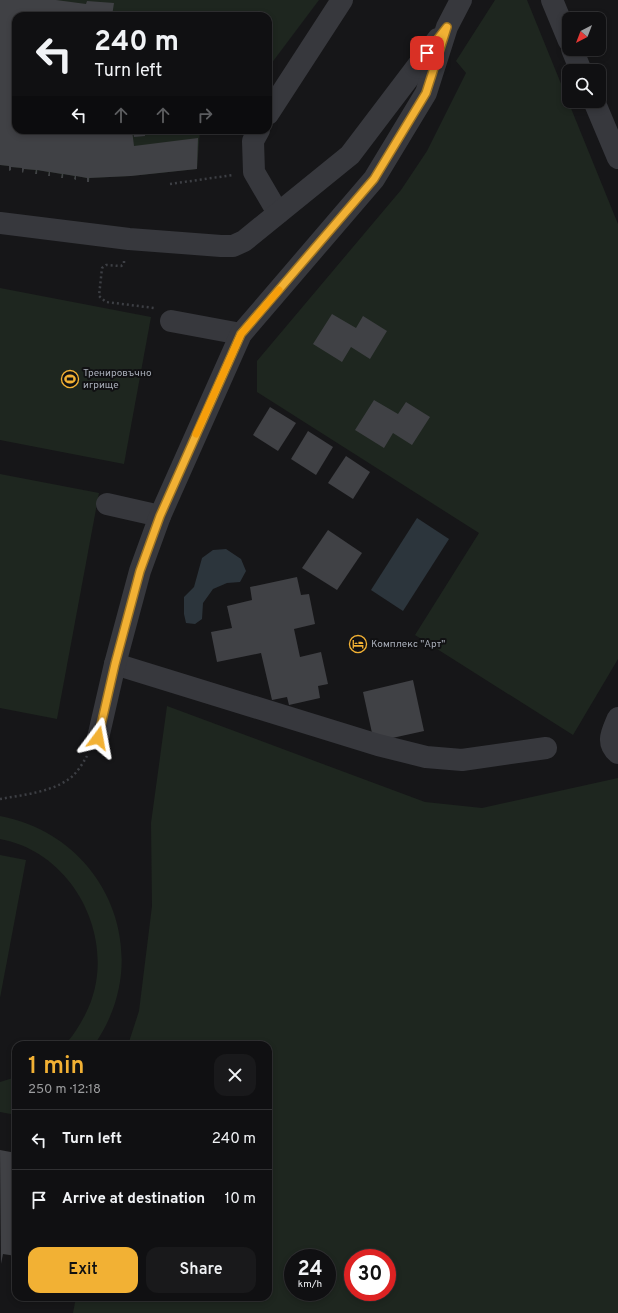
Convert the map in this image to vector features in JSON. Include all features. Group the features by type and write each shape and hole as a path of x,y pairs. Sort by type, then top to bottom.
{"street":[{"path":"272,108 342,0"},
{"path":"0,223 128,239 221,246 233,246 244,241 350,155 447,27 461,0"},
{"path":"552,0 562,24"},
{"path":"98,738 115,664 140,571 160,516 241,334 374,179 426,93 447,27"},
{"path":"597,108 618,158"},
{"path":"257,134 253,141 254,172 278,214"},
{"path":"170,321 241,334"},
{"path":"107,504 160,516"},
{"path":"115,664 378,745 426,757 462,760 546,748"},
{"path":"618,718 610,741 613,748 618,753"}],"path":[{"path":"170,184 254,172"},
{"path":"128,239 124,264 121,266 106,265 102,268 99,296 106,302 159,308 169,314 170,321"},
{"path":"0,799 49,789 67,781 80,768 98,738"}],"shaded area":[{"path":"0,0 319,0 272,63 272,12 12,12 12,134 200,134 197,169 131,176 90,178 89,182 87,178 76,176 76,180 74,179 74,176 64,174 63,178 61,178 61,174 50,172 50,176 48,176 48,172 38,170 37,174 35,174 35,170 24,169 23,173 22,168 11,167 11,170 9,171 9,166 0,165"},
{"path":"495,0 527,0 562,86 562,108 571,108 618,224 618,659 573,735 415,635 479,533 257,392 257,361 401,190 427,151 466,73 456,61"},
{"name":"Тренировъчно игрище","path":"0,288 151,317 124,464 0,440"},
{"path":"0,474 99,493 57,719 0,708"},
{"path":"417,518 449,539 403,611 371,590"},
{"path":"226,549 241,559 246,571 240,582 227,583 213,589 203,603 202,619 195,624 186,623 184,614 184,597 194,587 202,558 213,550"},
{"path":"167,706 425,802 482,808 618,778 618,1313 73,1313 75,1301 272,1301 272,1041 129,1041 139,1011 152,906 151,823"},
{"path":"0,816 37,828 69,848 93,874 111,905 120,939 121,974 112,1010 96,1041 68,1041 85,1015 95,988 98,960 94,933 85,906 70,883 51,863 27,848 0,839"},
{"path":"0,855 26,860 0,998"},
{"path":"12,1078 12,1114 0,1112 0,1082"}],"building":[{"path":"0,0 56,0 86,4 87,1 114,3 113,12 12,12 12,134 132,134 134,146 198,138 197,169 131,176 89,178 89,182 87,182 87,178 76,176 76,180 74,179 75,176 63,174 63,178 61,178 62,174 50,172 50,176 48,176 49,172 37,170 37,174 35,174 36,170 24,169 23,173 22,168 11,167 11,170 9,171 9,166 0,165"},
{"path":"134,134 145,134 145,136 134,137"},
{"path":"332,314 356,328 363,316 387,331 370,359 351,347 342,362 313,344"},
{"path":"374,400 398,414 406,402 430,417 412,445 393,433 384,448 355,430"},
{"path":"270,407 296,423 278,451 253,435"},
{"path":"308,431 333,447 316,475 291,459"},
{"path":"346,456 370,472 353,499 328,483"},
{"path":"328,530 362,553 337,590 302,568"},
{"path":"297,577 301,595 309,594 315,624 294,629 300,657 321,652 328,684 318,686 320,698 289,705 287,697 272,700 261,653 217,662 211,632 232,628 227,606 252,600 250,587"},
{"path":"413,680 424,731 374,742 363,692"},
{"path":"0,1150 12,1152 12,1255 3,1254 1,1264"}],"slow traffic":[{"path":"196,434 241,334 279,290"}],"place":[{"name":"Тренировъчно игрище","path":"70,379"},
{"name":"Комплекс \"Арт\"","path":"358,644"}],"route":[{"path":"98,738 115,664 140,571 160,516 241,334 374,179 426,93 447,27 427,53"}]}
